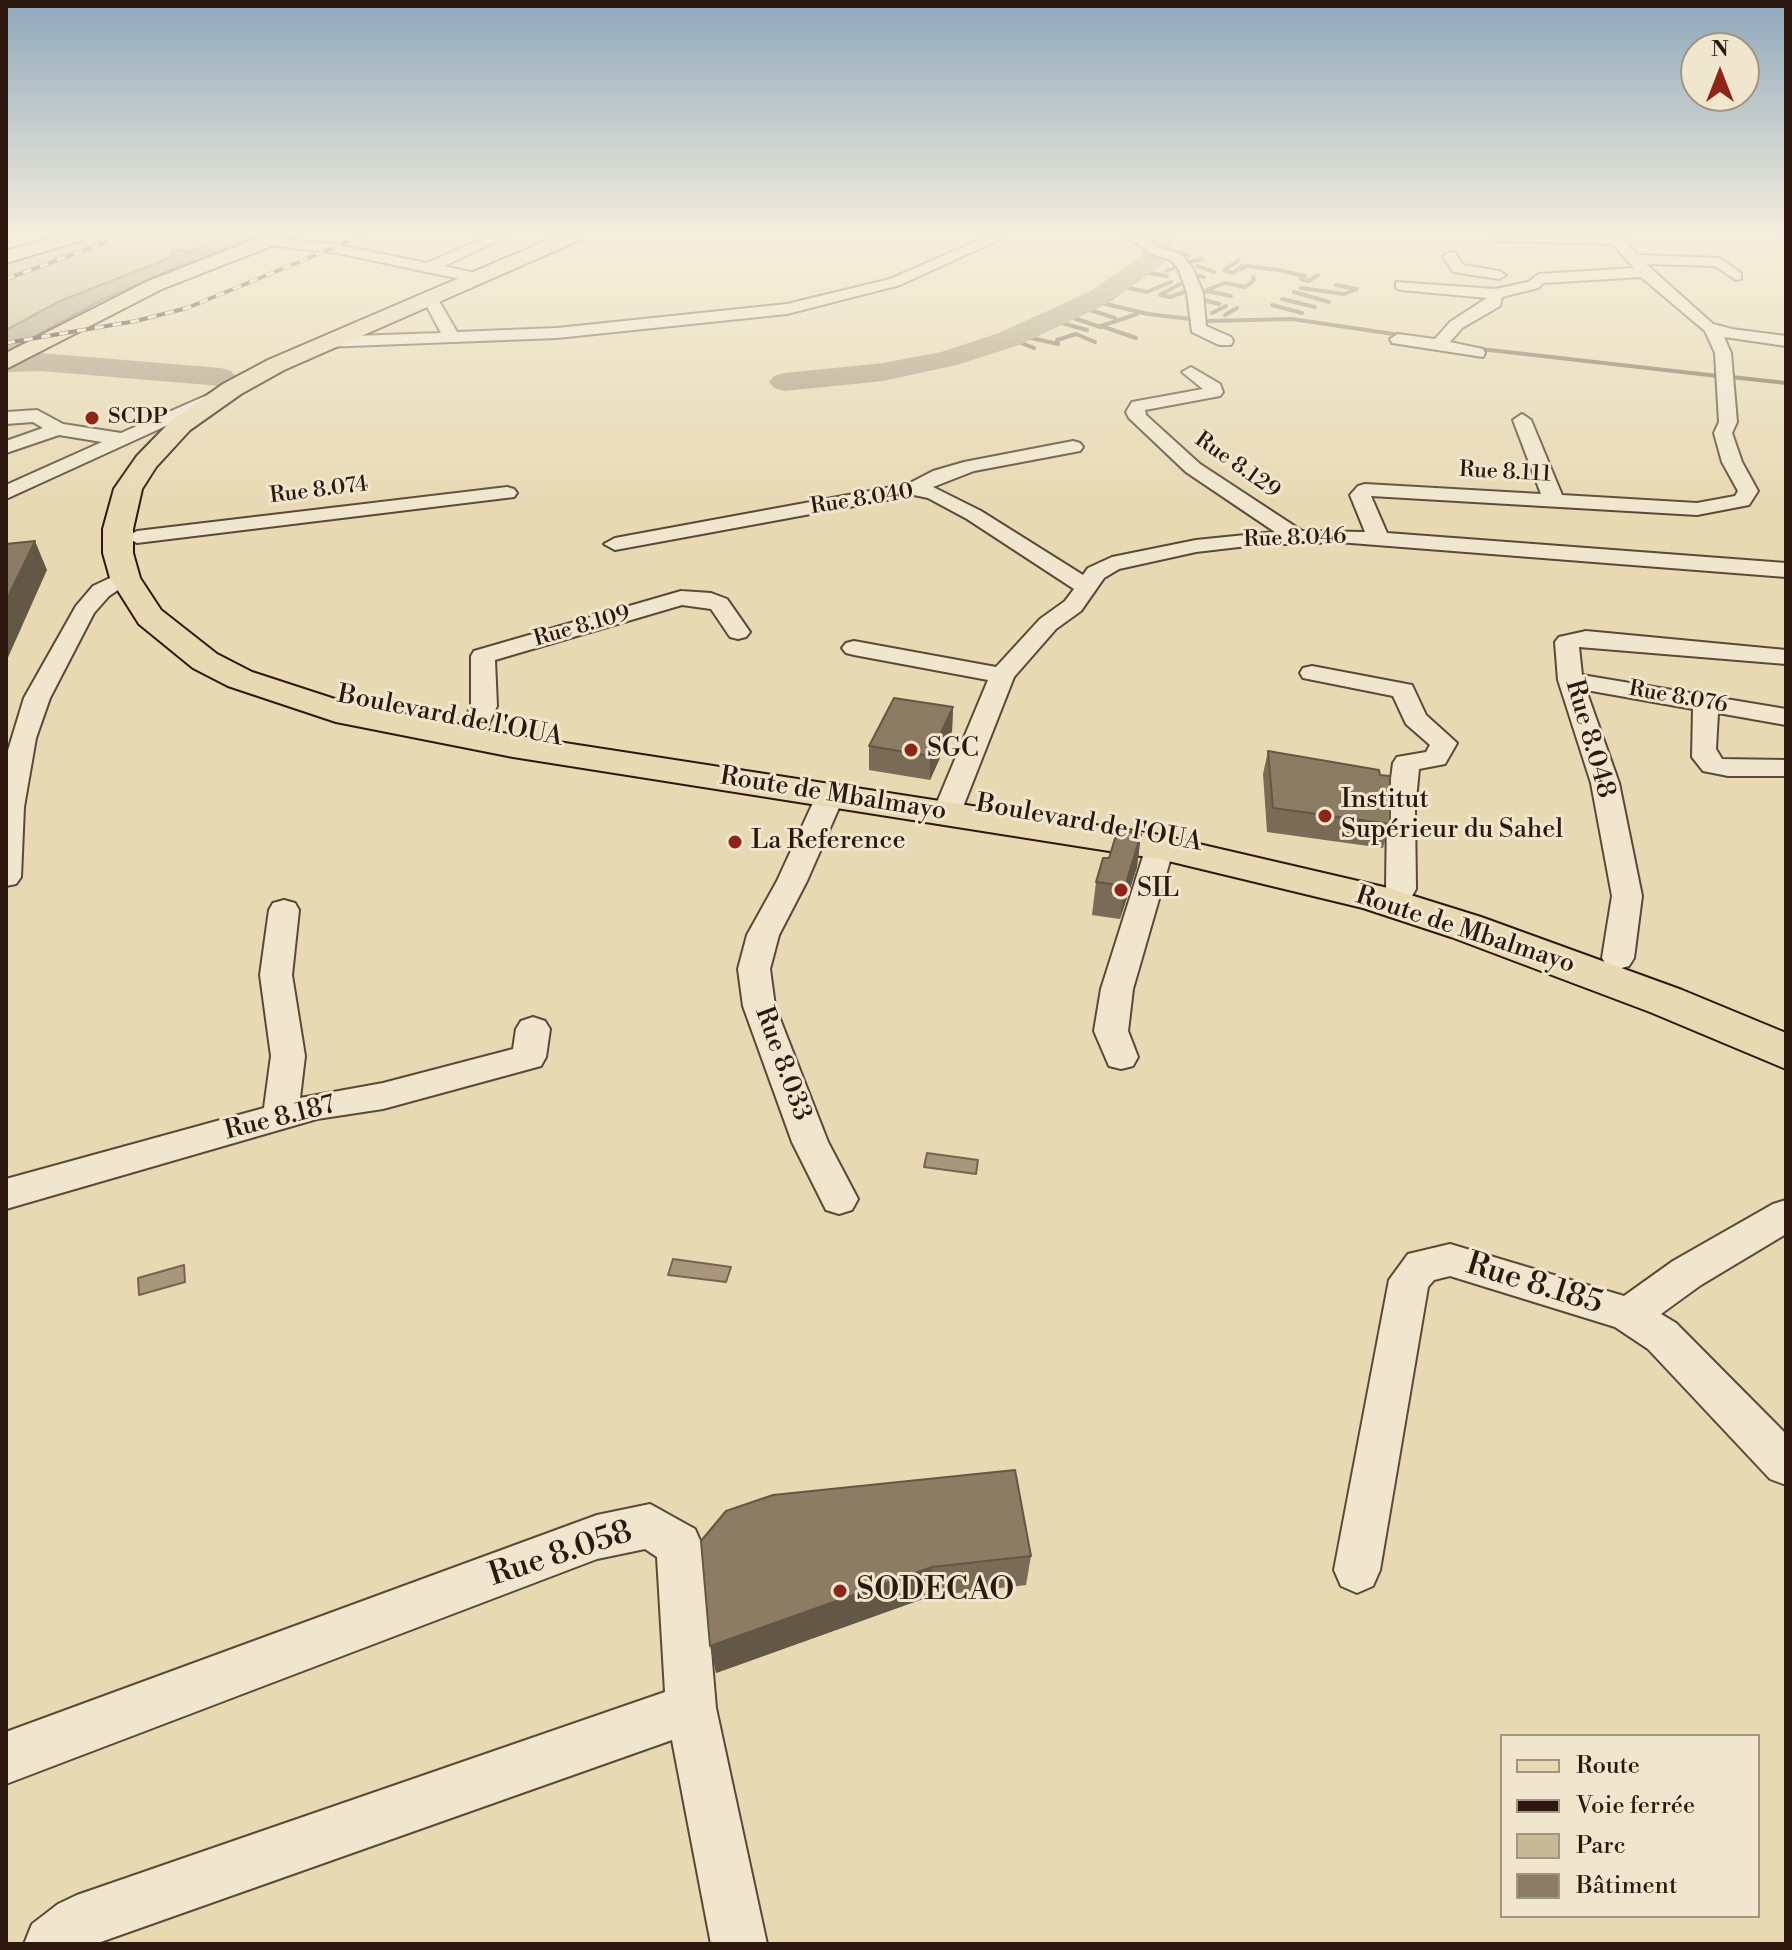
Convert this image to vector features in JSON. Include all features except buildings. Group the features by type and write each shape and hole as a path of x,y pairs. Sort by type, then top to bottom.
{"highway":[{"path":"229,391 359,327"},
{"name":"Boulevard de l'OUA","path":"229,391 181,442 150,485 142,503 137,537 148,580 171,610 226,653 298,684 357,703 475,726 949,806 1158,833 1401,889 1618,958 1786,1029"},
{"name":"Route de Mbalmayo","path":"229,391 181,425 128,489 118,529 118,553 125,578 150,617 205,661 240,679 323,707 513,746 831,794 949,806 1160,847 1373,897 1666,1001 1786,1052"}],"main road":[{"path":"6,362 74,327"}],"street":[{"path":"446,327 452,337"},
{"path":"324,342 557,333 614,327"},
{"path":"1198,327 1225,341"},
{"path":"1439,344 1455,327"},
{"path":"1709,327 1786,341"},
{"name":"Rue 8.111","path":"1379,539 1360,495 1365,490 1697,509 1742,501 1748,491 1732,462 1723,433 1728,422 1723,353 1712,330"},
{"path":"1398,339 1477,353"},
{"name":"Rue 8.129","path":"1191,372 1214,388 1214,392 1138,406 1135,412 1138,418 1193,468 1297,537"},
{"path":"6,493 229,391"},
{"path":"6,418 37,416 58,429 122,439"},
{"path":"1522,420 1545,472 1553,500"},
{"path":"6,447 58,429"},
{"path":"914,489 940,475 971,466 1073,447"},
{"name":"Rue 8.040","path":"615,544 914,489 934,493 974,515 1029,547 1085,586"},
{"name":"Rue 8.074","path":"137,537 507,493"},
{"name":"Rue 8.046","path":"949,806 1002,675 1048,624 1073,606 1085,586 1104,568 1139,557 1196,546 1297,537 1379,539 1786,570"},
{"path":"6,877 10,807 23,738 37,698 95,596 125,578"},
{"name":"Rue 8.109","path":"475,726 484,706 483,656 681,598 711,600 719,604 738,632"},
{"name":"Rue 8.048","path":"1618,958 1627,896 1605,783 1570,680 1567,642 1575,638 1786,657"},
{"path":"854,648 1002,675"},
{"path":"1312,673 1403,690 1415,719 1444,743 1436,758 1406,763 1401,810 1401,889"},
{"name":"Rue 8.076","path":"1570,680 1786,717"},
{"path":"1706,704 1703,749 1713,765 1786,768"},
{"name":"Rue 8.033","path":"831,794 792,881 763,935 754,969 759,1006 810,1142 839,1199"},
{"path":"1121,1057 1111,1031 1117,989 1160,847"},
{"path":"280,1117 288,1056 276,975 284,910"},
{"name":"Rue 8.187","path":"6,1194 317,1106 383,1096 529,1057 533,1029"},
{"name":"Rue 8.185","path":"1357,1570 1409,1280 1422,1266 1450,1260 1582,1298 1629,1315 1687,1273 1786,1215"},
{"path":"1629,1315 1662,1336 1786,1464"},
{"name":"Rue 8.058","path":"6,1758 597,1537 650,1526 679,1545 691,1708"},
{"path":"52,1944 77,1923 691,1708 739,1944"}],"shaded area":[{"path":"12,327 52,327 6,352 6,330"},
{"path":"927,1153 978,1160 976,1174 924,1167"},
{"path":"673,1259 731,1267 726,1282 668,1275"},
{"path":"184,1265 185,1282 139,1295 138,1278"}],"waterway":[{"path":"784,382 883,372 947,359 1035,327"},
{"path":"1076,327 1087,330"},
{"path":"1104,327 1136,338"},
{"path":"1346,327 1407,336"},
{"path":"1027,337 1058,344 1057,340 1076,334 1095,342"},
{"path":"1017,341 1034,348"},
{"path":"1472,348 1718,376"},
{"path":"6,363 41,362 221,377"},
{"path":"1722,376 1786,383"}],"railway":[{"path":"6,343 101,327"}],"place":[{"name":"SCDP","path":"92,418"},
{"name":"SGC","path":"911,750"},
{"name":"Institut Supérieur du Sahel","path":"1325,816"},
{"name":"La Reference","path":"735,842"},
{"name":"SIL","path":"1121,890"},
{"name":"SODECAO","path":"840,1591"}]}
